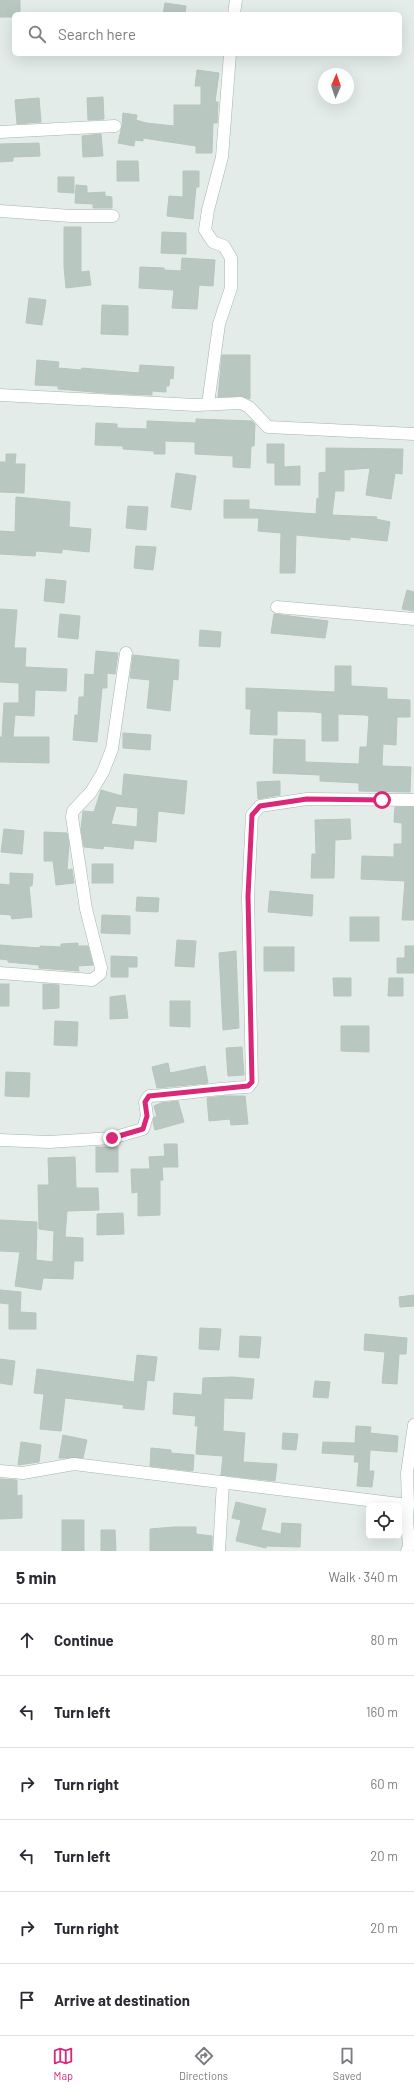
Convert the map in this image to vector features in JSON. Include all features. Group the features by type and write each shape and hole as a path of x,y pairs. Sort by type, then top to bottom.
{"street":[{"path":"234,12 236,0"},
{"path":"208,404 219,324 231,288 231,258 224,246 213,242 205,230 208,210 222,157 230,56"},
{"path":"0,132 116,126"},
{"path":"0,211 71,216 113,216"},
{"path":"0,395 208,404 241,403 249,407 268,426 414,434"},
{"path":"277,607 414,619"},
{"path":"0,973 92,980 100,974 100,968 86,909 72,817 73,811 91,792 103,772 112,749 126,653"},
{"path":"0,1140 50,1142 112,1138 143,1129 147,1116 145,1102 149,1096 248,1086 252,1082 248,896 252,815 260,806 307,799 414,800"},
{"path":"407,1551 409,1546 406,1518 408,1505 407,1473 414,1425"},
{"path":"0,1471 23,1473 74,1464 408,1505"},
{"path":"219,1551 223,1482"}],"building":[{"path":"0,0 20,0 20,12 12,12 12,17 0,17"},
{"path":"165,3 186,6 185,12 163,12"},
{"path":"197,70 219,73 215,102 218,102 217,123 213,123 212,153 196,153 196,146 143,138 143,141 135,140 134,146 118,143 123,113 137,115 136,120 146,123 174,126 174,105 201,105 201,86 195,86"},
{"path":"103,97 104,119 88,120 87,98"},
{"path":"39,98 41,122 17,124 15,100"},
{"path":"101,134 103,156 83,157 82,136"},
{"path":"39,143 40,156 13,157 13,161 0,162 0,144"},
{"path":"117,161 138,161 139,181 117,181"},
{"path":"183,171 199,171 199,187 196,187 193,219 167,216 169,196 183,197"},
{"path":"58,177 74,177 74,193 58,192"},
{"path":"76,185 87,186 87,193 105,192 105,196 112,197 112,208 93,208 93,204 75,203"},
{"path":"64,227 81,227 81,272 89,271 91,285 66,288 64,267"},
{"path":"162,232 186,233 186,254 161,253"},
{"path":"182,258 215,260 213,286 199,285 197,309 172,308 174,290 139,288 140,267 164,268 164,270 181,271"},
{"path":"29,298 46,300 42,325 26,323"},
{"path":"102,305 128,306 128,335 101,334"},
{"path":"222,355 250,355 250,399 241,396 218,397"},
{"path":"37,360 59,362 58,368 81,370 82,368 139,373 140,365 174,367 173,379 170,378 169,386 166,386 166,392 152,391 152,395 58,389 58,386 35,385"},
{"path":"196,419 252,421 255,424 254,446 251,446 250,468 233,467 233,456 195,454 195,442 165,441 165,454 154,454 154,451 123,449 123,446 95,445 96,423 117,424 117,428 147,429 147,421 196,423"},
{"path":"267,444 284,444 284,467 300,466 300,485 275,485 275,463 267,463"},
{"path":"326,448 403,449 402,474 395,473 391,499 366,495 370,468 344,470 344,491 335,491 332,515 377,517 376,519 390,522 387,541 350,537 350,540 296,535 295,573 280,573 281,533 258,531 259,518 224,518 224,500 249,500 249,509 316,514 317,498 319,499 319,473 326,472"},
{"path":"6,454 16,454 15,464 25,464 24,493 0,492 0,462 6,462"},
{"path":"176,473 196,476 191,510 171,507"},
{"path":"16,497 70,502 69,527 91,529 89,552 62,549 62,553 36,551 35,556 0,554 0,531 15,532"},
{"path":"128,506 148,507 146,530 126,528"},
{"path":"136,546 156,547 153,570 134,568"},
{"path":"46,579 66,581 64,603 44,601"},
{"path":"407,590 414,592 414,611 402,609"},
{"path":"0,609 17,610 14,648 26,648 25,667 67,669 66,691 35,690 34,716 15,715 13,737 49,737 49,763 0,762 0,737 2,737 4,703 19,703 19,683 0,682"},
{"path":"60,614 80,616 78,639 58,637"},
{"path":"274,614 328,621 325,638 271,633"},
{"path":"200,630 221,632 220,647 199,646"},
{"path":"96,651 118,653 115,674 107,673 107,688 102,688 97,742 73,740 75,715 78,715 79,697 84,697 85,674 94,675"},
{"path":"133,655 179,660 178,680 173,679 170,711 147,708 150,680 130,678"},
{"path":"335,666 351,666 351,686 387,688 387,699 410,700 410,717 397,717 396,745 383,744 382,766 411,767 410,792 359,791 359,783 320,781 320,775 273,773 274,739 305,740 305,762 359,764 360,747 367,747 369,716 338,714 338,741 322,741 322,713 315,712 277,711 277,735 250,734 251,709 246,709 246,688 335,692"},
{"path":"123,733 151,735 150,750 123,748"},
{"path":"124,774 187,781 184,814 158,811 156,842 134,840 133,849 104,846 103,849 84,847 81,829 83,811 94,812 101,790 122,796","holes":["116,806 138,808 137,827 111,824"]},
{"path":"280,781 280,795 258,799 257,782"},
{"path":"395,807 414,807 414,920 402,920 405,881 361,879 362,856 394,857 394,844 402,844 402,823 394,822"},
{"path":"350,819 351,839 335,840 334,878 311,878 312,854 316,854 315,820"},
{"path":"4,829 24,831 22,854 1,852"},
{"path":"44,832 67,833 69,845 67,870 72,869 74,883 56,885 53,861 44,861"},
{"path":"92,864 113,864 113,883 92,883"},
{"path":"10,873 33,874 32,886 29,886 32,917 12,919 11,915 0,914 0,884 10,885"},
{"path":"270,891 313,895 312,916 268,912"},
{"path":"137,897 159,898 158,912 136,911"},
{"path":"102,915 130,916 130,934 101,933"},
{"path":"350,917 379,917 379,941 350,941"},
{"path":"177,940 196,941 194,967 175,966"},
{"path":"78,943 78,946 88,946 93,965 78,966 79,971 39,968 39,965 8,962 8,960 0,959 0,945 40,948 40,946 61,947 61,944"},
{"path":"405,946 414,946 414,973 397,973 397,958 405,958"},
{"path":"264,947 294,947 294,971 264,971"},
{"path":"236,951 239,1028 223,1030 219,953"},
{"path":"111,956 137,957 137,967 128,967 128,977 111,977"},
{"path":"333,978 351,978 351,996 334,996"},
{"path":"389,978 403,978 403,996 388,996"},
{"path":"0,984 9,984 9,1006 0,1006"},
{"path":"43,984 59,985 59,1008 43,1009"},
{"path":"125,995 128,1018 110,1019 110,997"},
{"path":"170,1001 190,1001 190,1027 170,1026"},
{"path":"55,1021 78,1022 77,1046 54,1045"},
{"path":"341,1026 369,1026 369,1052 341,1051"},
{"path":"242,1047 244,1075 228,1076 226,1048"},
{"path":"168,1063 170,1073 205,1066 208,1083 157,1088 152,1067"},
{"path":"6,1072 30,1073 29,1097 5,1096"},
{"path":"245,1096 248,1124 231,1125 230,1119 209,1121 207,1098"},
{"path":"178,1101 184,1122 155,1130 153,1122 154,1117 157,1117 154,1106 161,1103"},
{"path":"164,1144 177,1144 178,1167 162,1167 163,1180 160,1180 160,1215 138,1216 138,1192 132,1193 131,1169 150,1169 149,1157 165,1156"},
{"path":"96,1147 118,1147 118,1172 96,1172"},
{"path":"75,1157 76,1188 98,1188 99,1210 67,1211 65,1237 83,1238 83,1261 74,1261 73,1279 43,1278 41,1290 15,1286 20,1252 0,1251 0,1220 37,1222 36,1260 53,1262 54,1231 39,1229 38,1185 49,1185 48,1158"},
{"path":"123,1213 124,1234 97,1235 97,1214"},
{"path":"0,1290 21,1292 20,1312 36,1313 36,1329 9,1329 9,1304 0,1303"},
{"path":"414,1295 414,1306 400,1307 399,1297"},
{"path":"200,1328 221,1329 219,1350 199,1349"},
{"path":"365,1334 407,1338 406,1354 399,1354 397,1384 382,1383 385,1352 364,1350"},
{"path":"240,1336 261,1337 259,1358 239,1357"},
{"path":"137,1355 157,1357 154,1381 147,1380 144,1410 123,1408 124,1405 65,1398 61,1431 40,1429 44,1394 34,1393 37,1369 134,1382"},
{"path":"0,1359 15,1361 12,1385 0,1383"},
{"path":"233,1377 254,1379 252,1399 224,1398 223,1431 245,1433 243,1462 277,1464 275,1481 221,1475 223,1456 196,1454 198,1426 195,1426 196,1416 173,1414 174,1393 202,1395 203,1378"},
{"path":"315,1381 330,1382 328,1398 313,1397"},
{"path":"356,1426 371,1427 370,1433 398,1436 397,1452 370,1450 369,1471 374,1471 372,1487 357,1486 359,1462 354,1462 355,1455 322,1453 323,1442 355,1443"},
{"path":"283,1433 298,1434 296,1450 282,1449"},
{"path":"63,1435 87,1440 83,1458 59,1458"},
{"path":"21,1442 41,1445 39,1462 18,1465"},
{"path":"151,1448 171,1450 171,1453 194,1455 193,1471 150,1466"},
{"path":"0,1479 17,1480 17,1496 22,1495 22,1518 0,1519"},
{"path":"236,1502 266,1509 261,1530 281,1534 282,1523 301,1524 300,1547 266,1546 266,1548 236,1541 241,1520 232,1518"},
{"path":"62,1520 84,1520 84,1551 62,1551"},
{"path":"196,1527 196,1534 212,1536 212,1551 150,1551 150,1529"},
{"path":"101,1530 115,1530 116,1551 101,1551"}],"route":[{"path":"112,1138 143,1129 147,1116 145,1102 149,1096 187,1094 212,1089 248,1086 252,1082 248,896 252,815 260,806 307,799 382,800"}]}
